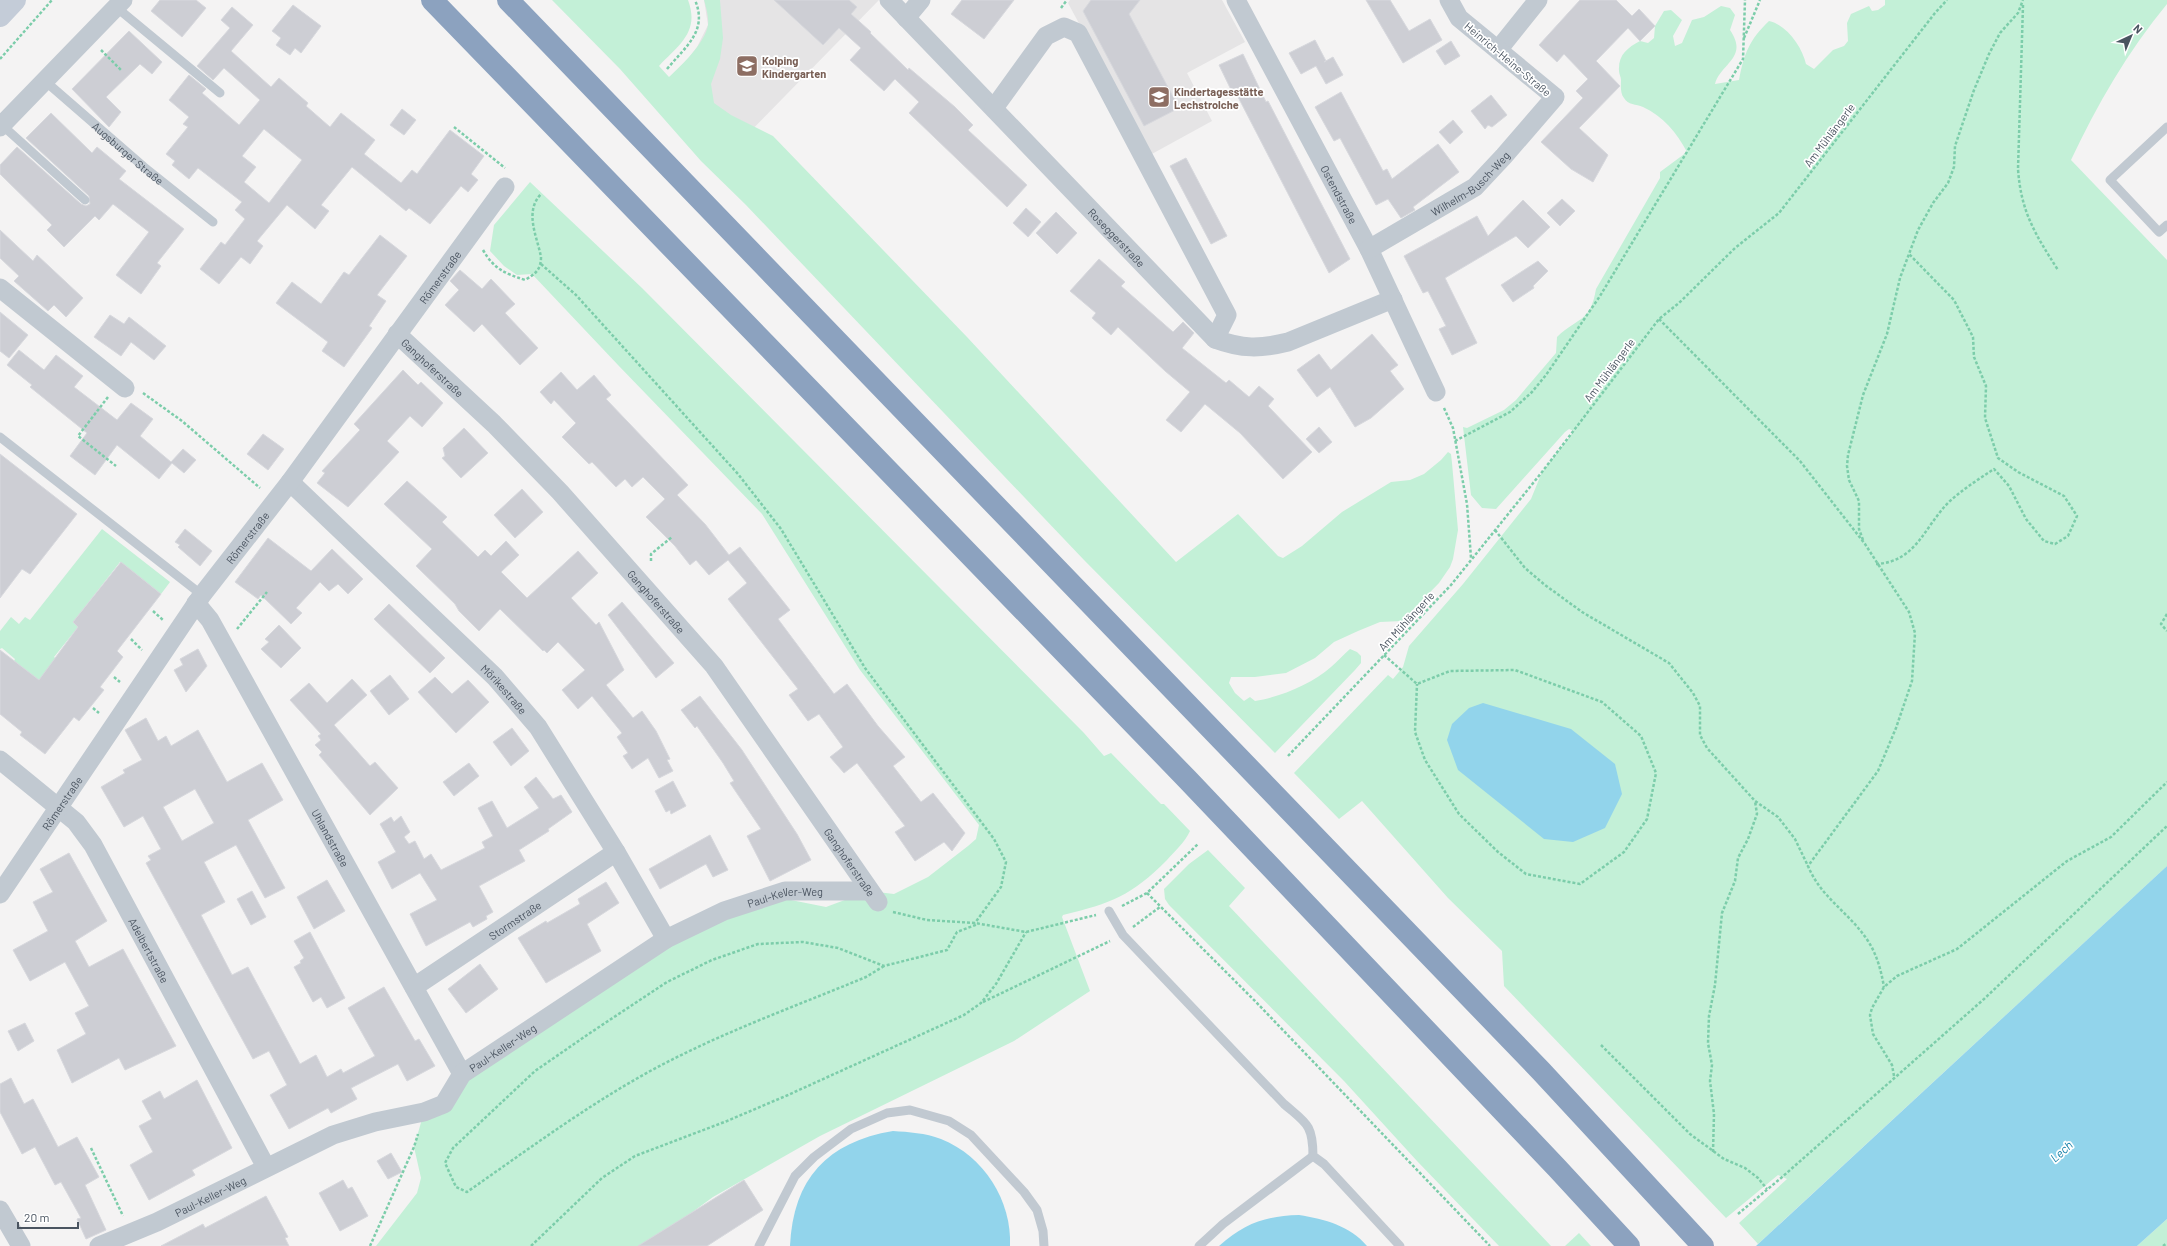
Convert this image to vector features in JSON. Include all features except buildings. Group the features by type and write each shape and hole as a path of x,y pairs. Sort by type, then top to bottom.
{"highway":[{"path":"432,0 1187,779 1558,1168 1629,1246"},
{"path":"508,0 1535,1065 1698,1240"}],"main road":[{"path":"0,16 15,0"}],"street":[{"name":"Roseggerstraße","path":"889,0 1215,339 1234,346 1270,346 1288,342 1393,300"},
{"path":"906,18 921,0"},
{"name":"Ostendstraße","path":"1236,0 1369,249 1436,392"},
{"name":"Heinrich-Heine-Straße","path":"1448,0 1459,18 1555,97"},
{"path":"1498,50 1538,0"},
{"path":"1,126 120,4"},
{"path":"994,108 1046,36 1064,27 1078,33 1227,315 1215,339"},
{"name":"Wilhelm-Busch-Weg","path":"1369,249 1474,187 1504,156 1555,97"},
{"name":"Römerstraße","path":"0,894 199,599 290,482 505,188"},
{"path":"0,288 122,385"},
{"name":"Ganghoferstraße","path":"397,334 494,424 554,486 714,666 874,896"},
{"name":"Mörikestraße","path":"290,482 495,677 538,727 616,852 666,938"},
{"name":"Uhlandstraße","path":"199,599 462,1074"},
{"name":"Adelbertstraße","path":"0,760 76,822 93,845 266,1167"},
{"name":"Stormstraße","path":"414,987 616,852"},
{"name":"Paul-Keller-Weg","path":"99,1246 157,1222 266,1167 351,1129 424,1112 444,1104 462,1074 666,938 724,911 785,891 874,896"},
{"path":"0,1210 21,1246"}],"lane":[{"path":"120,4 220,93"},
{"name":"Augsburger Straße","path":"45,81 144,167 213,222"},
{"path":"1,126 85,200"},
{"path":"2167,127 2110,180 2159,232 2167,225"},
{"path":"0,437 199,599"},
{"path":"1109,911 1123,935 1284,1104 1307,1125 1313,1135 1313,1156"},
{"path":"759,1246 795,1176 814,1157 851,1129 887,1113 910,1110 949,1121 971,1135 1024,1192 1037,1210 1043,1232 1044,1246"},
{"path":"1199,1246 1222,1224 1313,1156"},
{"path":"1313,1156 1324,1164 1400,1246"}],"path":[{"path":"0,59 52,0"},
{"path":"667,69 700,27 700,12 694,0"},
{"path":"1455,441 1510,412 1532,392 1546,375 1600,296 1743,59 1745,0"},
{"path":"1743,40 1760,0"},
{"name":"Am Mühlängerle","path":"1288,756 1451,584 1547,466 1659,319 1679,303 1735,248 1779,213 1866,99 1947,0"},
{"path":"2023,0 2018,169 2019,190 2029,223 2058,270"},
{"path":"1808,866 1878,771 1896,728 1912,681 1915,632 1909,612 1876,564 1859,529 1859,501 1850,480 1847,466 1848,455 1863,395 1888,334 1895,295 1918,230 1933,203 1948,183 1954,167 1955,146 1989,54 2000,32 2023,4"},
{"path":"87,37 122,71"},
{"path":"454,127 514,174 505,188"},
{"path":"473,231 489,261 504,274 525,280 536,274 541,264 538,242 531,220 535,200 541,194"},
{"path":"1876,564 1890,564 1904,557 1918,544 1929,526 1950,502 1994,469 2009,486 2026,519 2044,541 2055,544 2068,536 2077,516 2064,496 2018,472 1998,458 1985,418 1986,386 1974,356 1973,337 1954,300 1909,254"},
{"path":"541,264 576,295 738,474 781,529 865,668 994,839 1006,862 1001,887 976,924 957,932 947,950 884,966 860,980 688,1052 636,1079 571,1118 467,1192 456,1186 445,1163 453,1148 490,1111 535,1071 667,982 712,960 758,944 803,942 838,948 884,966"},
{"path":"1659,319 1800,461 1865,544"},
{"path":"116,466 78,436 122,385 135,386 182,421 275,501"},
{"path":"1436,392 1453,428 1467,504 1471,558"},
{"path":"1495,530 1525,568 1545,585 1582,612 1669,663 1693,693 1700,706 1700,735 1706,748 1755,801 1778,817 1795,839 1814,881 1868,941 1881,971 1884,987"},
{"path":"651,561 651,554 672,537"},
{"path":"224,645 267,592"},
{"path":"2167,614 2161,624 2167,631"},
{"path":"1384,655 1417,684"},
{"path":"1450,670 1515,670 1602,702 1641,736 1656,773 1648,819 1624,852 1580,884 1526,874 1498,852 1459,814 1425,760 1415,732 1417,684 1450,670"},
{"path":"1894,1077 1892,1065 1873,1034 1870,1015 1872,1008 1884,987 1897,976 1957,949 2066,861 2111,837 2167,782"},
{"path":"1713,1152 1714,1114 1710,1080 1712,1064 1708,1043 1709,1016 1715,985 1722,913 1735,881 1738,858 1748,839 1757,814 1755,801"},
{"path":"1738,1214 1803,1159 1984,999 2167,826"},
{"path":"874,896 895,913 927,920 976,924 1026,932 1109,911 1147,893 1198,844"},
{"path":"1147,893 1256,1002 1490,1246"},
{"path":"531,1246 602,1178 635,1156 727,1121 788,1095 964,1015 981,1003 1123,935 1160,907"},
{"path":"981,1003 996,984 1026,932"},
{"path":"1601,1045 1690,1134 1713,1152 1745,1168 1758,1178 1767,1189"},
{"path":"370,1246 414,1147 424,1112"},
{"path":"91,1148 131,1233"},
{"path":"2163,1246 2167,1242"}],"shaded area":[{"name":"Kolping Kindergarten","path":"704,0 879,0 740,142 674,73 697,47 708,25"},
{"name":"Kindertagesstätte Lechstrolche","path":"1070,0 1222,0 1245,42 1187,73 1212,121 1150,155 1068,3"}],"green space":[{"path":"552,0 688,0 691,11 691,21 686,37 659,66 669,77 698,46 706,32 708,19 704,0 720,0 723,38 720,59 711,84 714,103 731,115 773,136 967,337 1176,562 1238,514 1278,556 1283,558 1302,546 1342,512 1391,482 1410,480 1424,474 1448,452 1451,454 1458,530 1453,559 1450,567 1439,583 1402,621 1380,622 1358,631 1334,642 1315,658 1286,673 1255,677 1231,677 1229,683 1235,693 1244,701 1250,697 1255,701 1285,693 1315,679 1334,665 1350,649 1357,652 1361,656 1361,663 1355,670 1275,753 1084,560 746,205 701,161 620,69"},
{"path":"1885,0 2167,0 2167,4 2139,40 2114,79 2091,119 2071,160 2167,260 2167,866 1758,1244 1739,1223 1787,1179 1778,1175 1726,1218 1504,986 1502,951 1448,898 1362,801 1339,819 1294,773 1388,675 1393,679 1403,667 1409,646 1463,584 1531,499 1542,472 1574,431 1569,429 1565,432 1496,509 1482,508 1471,495 1463,427 1467,428 1504,410 1516,400 1556,353 1557,337 1587,314 1594,300 1596,289 1660,178 1660,172 1687,152 1679,138 1663,120 1643,107 1628,102 1623,96 1619,65 1622,56 1627,49 1640,41 1648,43 1654,38 1655,26 1664,11 1671,10 1682,20 1673,36 1675,46 1682,43 1692,20 1704,17 1721,6 1730,8 1735,15 1730,30 1737,47 1732,60 1718,77 1715,84 1739,80 1748,48 1762,28 1769,21 1776,23 1788,32 1801,51 1806,64 1814,69 1833,50 1844,46 1848,41 1847,23 1851,14 1869,6 1872,11 1878,10 1885,5"},
{"path":"530,182 642,288 1084,733 1104,756 1111,753 1190,831 1183,843 1167,860 1131,890 1108,902 1063,915 1062,917 1090,991 1014,1041 820,1136 713,1197 646,1246 376,1246 417,1193 421,1178 414,1147 424,1112 462,1074 666,939 786,899 826,907 869,891 894,894 928,877 968,846 976,839 979,825 860,670 762,514 532,274 517,275 504,266 490,251 494,225"},
{"path":"102,529 170,582 161,594 120,562 73,622 78,627 54,657 62,663 44,685 14,661 15,659 2,648 0,649 0,631 11,617 19,624 25,617 30,620"},
{"path":"1208,850 1245,888 1229,906 1551,1246 1499,1246 1417,1161 1344,1081 1169,905 1165,899 1164,889 1189,864"},
{"path":"2167,1219 2167,1246 2137,1246"},
{"path":"1579,1233 1591,1246 1565,1246"}],"water":[{"path":"1483,703 1571,729 1615,764 1622,794 1605,828 1573,842 1544,839 1458,770 1447,740 1452,724 1469,708"},
{"name":"Lech","path":"2167,866 2167,1219 2137,1246 1756,1246"},
{"path":"893,1131 929,1135 941,1139 956,1147 982,1168 1000,1197 1006,1213 1010,1246 790,1246 793,1222 798,1201 807,1183 818,1168 832,1155 849,1144 870,1136"},
{"path":"1299,1215 1327,1221 1345,1228 1367,1246 1219,1246 1247,1226 1256,1222 1276,1217"}],"place":[{"name":"Kolping Kindergarten","path":"747,66"},
{"name":"Kindertagesstätte Lechstrolche","path":"1159,97"}]}
